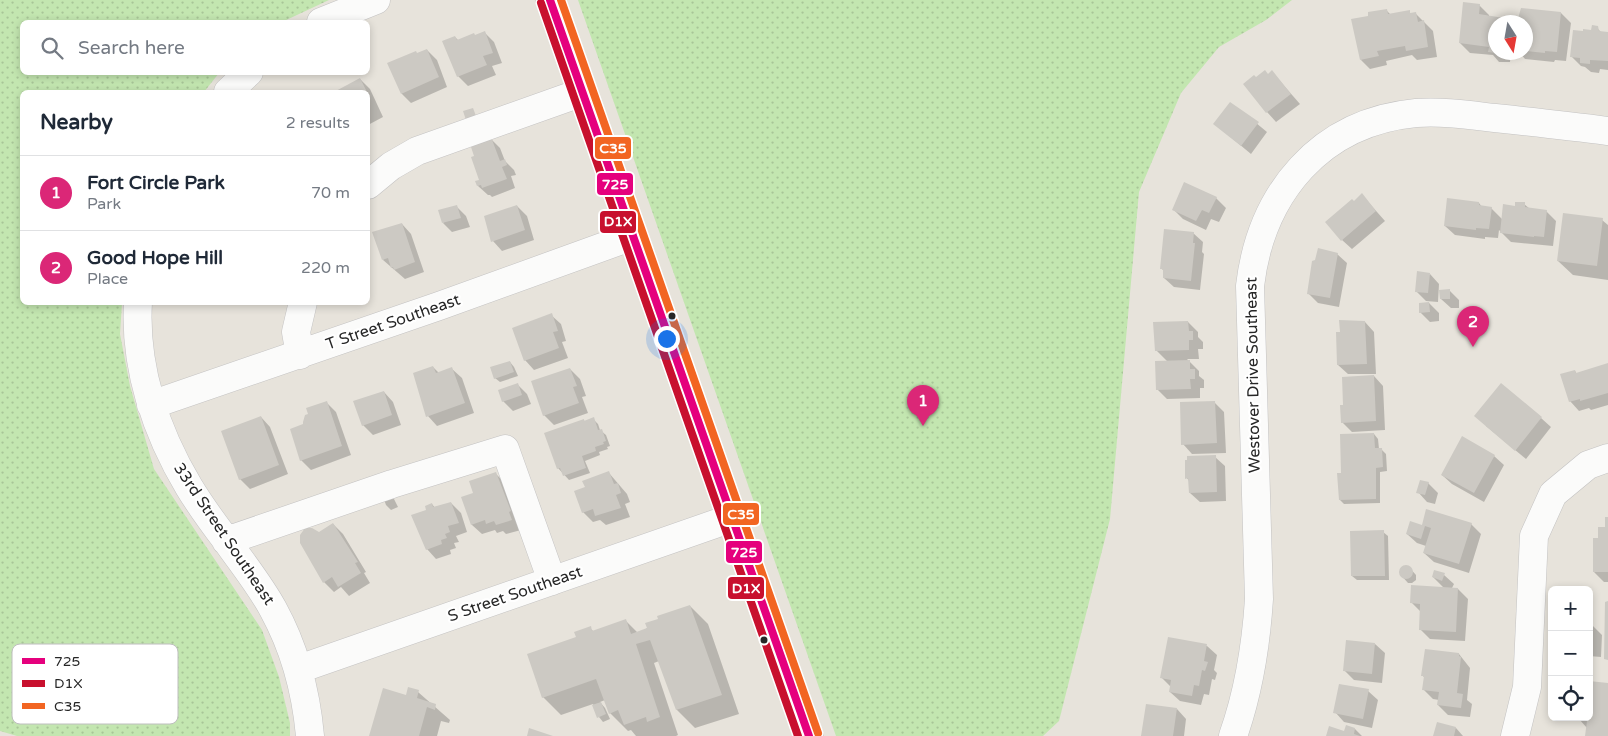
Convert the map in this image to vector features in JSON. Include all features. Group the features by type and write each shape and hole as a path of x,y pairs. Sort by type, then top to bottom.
{"highway":[{"path":"550,0 808,736"}],"street":[{"path":"325,20 376,0"},
{"path":"230,90 246,75"},
{"path":"370,184 391,166 417,151 583,92"},
{"name":"Westover Drive Southeast","path":"1234,736 1251,670 1259,598 1250,286 1253,260 1260,236 1266,220 1283,189 1305,163 1329,143 1365,125 1404,115 1444,112 1608,130"},
{"name":"T Street Southeast","path":"152,405 300,355 633,236"},
{"name":"33rd Street Southeast","path":"138,305 137,323 140,357 152,405 174,461 194,494 273,608 299,670 308,711 310,736"},
{"path":"300,355 296,332 302,305"},
{"path":"226,541 392,484 505,449 552,581"},
{"path":"1515,736 1527,687 1534,536 1553,494 1588,465 1608,458"},
{"name":"S Street Southeast","path":"299,670 732,518"}],"green space":[{"path":"0,0 329,0 286,20 20,20 20,75 217,75 206,90 20,90 20,305 122,305 120,334 130,386 154,469 262,630 279,677 290,723 290,736 17,736 0,731"},
{"path":"578,0 1292,0 1266,20 1219,47 1181,93 1139,192 1110,519 1059,721 1043,736 836,736"}],"building":[{"path":"1463,2 1480,4 1479,14 1488,15 1488,47 1459,43"},
{"path":"1521,8 1561,12 1557,52 1533,52 1533,15 1519,15"},
{"path":"1387,9 1388,14 1410,10 1410,13 1416,12 1418,22 1424,20 1428,47 1406,51 1405,46 1377,51 1379,56 1360,60 1351,19 1368,16 1368,12"},
{"path":"1592,25 1598,26 1599,31 1608,32 1608,61 1590,60 1590,64 1580,63 1580,58 1570,57 1573,30 1591,30"},
{"path":"485,31 493,53 483,56 487,65 457,77 442,41 455,36 457,40"},
{"path":"427,49 439,77 401,94 387,63 416,51 417,53"},
{"path":"1265,70 1268,74 1272,70 1291,94 1266,113 1243,84 1254,75 1256,77"},
{"path":"360,78 366,90 338,90"},
{"path":"1230,102 1259,122 1241,146 1213,124"},
{"path":"473,108 476,116 466,120 463,111"},
{"path":"491,137 500,161 505,159 507,165 502,167 507,179 482,188 481,185 477,186 475,181 479,180 471,157 474,156 470,144"},
{"path":"1184,182 1217,197 1209,213 1202,210 1196,221 1172,210"},
{"path":"1362,193 1376,211 1341,241 1325,222"},
{"path":"1447,198 1479,202 1479,205 1492,207 1489,229 1476,228 1476,230 1444,226"},
{"path":"1515,202 1525,202 1525,207 1547,210 1544,237 1500,233 1503,204 1515,206"},
{"path":"457,205 461,218 442,223 438,210"},
{"path":"517,205 525,230 491,242 484,216"},
{"path":"1563,213 1603,218 1597,266 1557,261"},
{"path":"402,223 415,262 394,270 393,267 391,268 388,258 382,260 372,232"},
{"path":"1164,229 1194,232 1193,243 1195,243 1191,281 1163,278 1163,269 1160,269"},
{"path":"1318,248 1338,253 1330,298 1307,294 1312,261 1315,260"},
{"path":"1417,271 1430,273 1428,293 1415,292"},
{"path":"1450,289 1450,299 1440,299 1439,290"},
{"path":"1429,302 1430,312 1419,313 1419,303"},
{"path":"552,313 558,331 553,332 559,348 524,361 512,328"},
{"path":"1339,320 1365,321 1367,364 1337,365 1336,332 1340,332"},
{"path":"1188,321 1189,331 1193,331 1193,340 1189,340 1189,350 1155,351 1153,322"},
{"path":"1190,360 1190,369 1195,369 1195,379 1190,379 1191,389 1156,390 1155,361"},
{"path":"510,361 514,372 494,379 490,367"},
{"path":"1608,363 1608,393 1569,402 1560,374 1575,370 1576,373"},
{"path":"433,366 436,373 452,367 465,403 426,417 413,373"},
{"path":"570,368 577,386 573,387 579,403 543,416 531,381"},
{"path":"1374,375 1376,421 1341,423 1340,405 1343,405 1342,377"},
{"path":"518,383 522,395 502,402 498,390"},
{"path":"1501,383 1542,417 1515,451 1474,416"},
{"path":"384,391 392,415 362,426 353,401"},
{"path":"327,401 342,446 300,461 290,429 303,424 305,415 308,414 306,408"},
{"path":"1215,401 1217,443 1181,445 1180,402"},
{"path":"261,416 279,465 239,480 221,431"},
{"path":"594,417 598,430 602,429 606,441 603,442 604,444 595,447 596,451 582,456 586,468 563,476 560,468 557,469 544,433"},
{"path":"1374,433 1375,448 1382,448 1383,467 1376,468 1376,499 1339,500 1337,473 1341,473 1340,434"},
{"path":"1462,436 1495,455 1474,493 1441,475"},
{"path":"1216,455 1217,492 1189,493 1188,478 1185,479 1185,460 1187,460 1187,456"},
{"path":"609,471 614,484 618,483 621,493 616,495 621,508 595,516 593,509 582,513 574,491 585,487 582,481"},
{"path":"496,472 511,511 509,512 512,520 496,525 494,521 486,524 485,520 471,525 461,497 473,493 469,481"},
{"path":"1420,480 1429,482 1425,495 1416,493"},
{"path":"451,502 459,523 448,526 450,532 445,534 447,538 441,540 442,544 426,550 411,515 426,510 425,506 432,503 433,507"},
{"path":"1426,509 1472,523 1459,564 1423,553 1431,528 1425,526 1421,539 1406,534 1410,521 1422,525"},
{"path":"1605,517 1608,517 1608,572 1593,572 1593,538 1598,538 1598,527 1605,527"},
{"path":"333,523 358,562 355,563 361,573 338,587 332,577 323,583 300,543 300,535 305,528 312,528 319,532"},
{"path":"1384,530 1385,576 1351,576 1350,531"},
{"path":"1406,565 1411,567 1413,572 1411,577 1406,579 1401,577 1399,572 1401,567"},
{"path":"1434,570 1445,573 1442,581 1432,577"},
{"path":"1411,585 1458,588 1456,632 1419,630 1420,604 1410,603"},
{"path":"1608,601 1608,660 1604,659 1605,602"},
{"path":"690,605 722,695 676,710 650,640 636,644 660,717 647,722 646,717 624,725 618,710 609,714 596,679 542,698 527,654 576,637 574,632 591,626 592,631 626,619 631,634 647,628 645,623 658,619 657,616"},
{"path":"1168,637 1207,644 1204,661 1208,662 1205,671 1202,670 1199,686 1194,685 1192,696 1169,692 1171,680 1160,678"},
{"path":"1346,640 1375,643 1372,674 1343,671"},
{"path":"1425,649 1459,653 1461,657 1457,693 1463,694 1461,708 1437,705 1439,692 1422,690 1424,676 1421,676"},
{"path":"1593,681 1608,683 1608,736 1585,736 1587,721 1593,721"},
{"path":"1339,684 1369,689 1363,719 1333,713"},
{"path":"408,687 419,690 417,698 436,704 435,710 427,707 419,736 369,736 383,688 406,695"},
{"path":"601,702 606,714 597,718 592,705"},
{"path":"1146,704 1177,708 1173,736 1141,736"},
{"path":"1437,722 1456,727 1454,736 1433,736"},
{"path":"1346,725 1355,728 1354,734 1360,736 1326,736 1329,726 1344,731"},
{"path":"529,728 553,736 527,736"}],"transit line":[{"name":"725","path":"550,0 809,736"},
{"name":"C35","path":"561,0 818,733"},
{"name":"D1X","path":"541,3 798,736"}],"place":[{"name":"Good Hope Hill","path":"1473,347"},
{"name":"Fort Circle Park","path":"923,426"}]}
